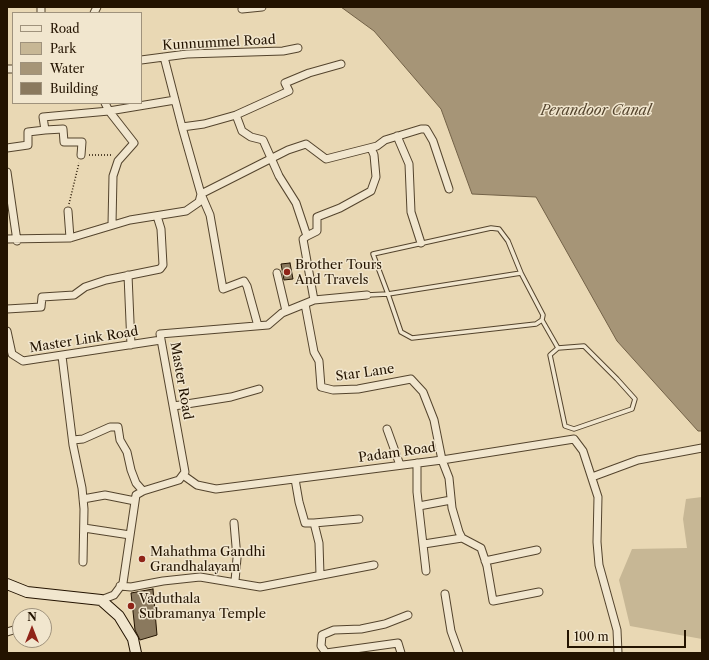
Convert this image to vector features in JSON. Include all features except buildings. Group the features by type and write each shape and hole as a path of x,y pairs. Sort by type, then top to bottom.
{"main road":[{"path":"7,584 27,592 101,600 119,616 134,639 136,653"}],"street":[{"path":"242,7 242,9 262,7"},
{"name":"Kunnummel Road","path":"142,60 237,51 284,51 298,48"},
{"path":"164,57 201,194 211,221 224,289 244,281 247,286 258,326"},
{"path":"182,127 204,124 236,115 289,90 285,83 309,73 341,64"},
{"path":"45,130 43,117 109,111 175,100"},
{"path":"106,104 109,111 134,143 118,162 113,176 112,224"},
{"path":"236,115 242,131 250,137 262,140 271,160 296,203 307,236"},
{"path":"7,148 28,144 28,132 63,129 64,142 82,142 81,155"},
{"path":"201,194 271,160 288,150 306,144 326,159 371,148 377,146 385,140 421,129 426,129 433,141 449,189"},
{"path":"397,136 409,164 411,212 421,243"},
{"path":"314,300 303,239 317,231 317,217 340,208 371,191 376,177 374,155 371,148"},
{"path":"7,172 17,240"},
{"path":"7,239 17,240 46,237 70,238 112,224 186,211 199,202 201,194"},
{"path":"68,211 70,238"},
{"path":"7,309 41,307 42,297 74,295 84,287 128,275 160,269 163,265 161,229 157,216"},
{"path":"277,273 286,311"},
{"path":"128,275 131,345"},
{"name":"Master Road","path":"183,475 185,472 160,334 268,325 286,311 314,300 367,294"},
{"name":"Star Lane","path":"305,304 314,352 319,361 321,387 333,390 358,389 411,379 423,392 434,420 442,460"},
{"name":"Master Link Road","path":"7,332 12,354 23,361 161,340"},
{"path":"62,356 73,440 83,499 83,562"},
{"path":"174,406 231,397 259,389"},
{"path":"73,440 83,438 110,427 118,427 136,483 143,491"},
{"path":"387,429 400,465"},
{"name":"Padam Road","path":"183,475 197,485 216,489 442,460 574,439 583,451 598,497 597,542 599,565 617,630 618,653"},
{"path":"592,477 638,460 702,448"},
{"path":"442,460 449,478 452,508 462,538"},
{"path":"417,463 419,506 426,570"},
{"path":"101,600 114,596 123,583 136,495 143,491 179,480 183,475"},
{"path":"296,479 299,502 305,523 359,519"},
{"path":"83,499 106,495 135,501"},
{"path":"419,506 451,500"},
{"path":"234,523 237,558 235,581"},
{"path":"314,523 318,543 320,575"},
{"path":"84,528 130,535"},
{"path":"424,544 462,538 481,548 493,601 539,592"},
{"path":"485,561 537,550"},
{"path":"120,586 131,587 163,580 200,577 235,581 260,587 374,565"},
{"path":"445,594 451,631 459,653"},
{"path":"401,653 398,643 326,652 321,646 322,635 334,630 361,629 385,624 408,615"}],"lane":[{"path":"542,320 536,324 412,338 401,332 373,254 491,228 499,229 508,241 521,273 543,315 542,320 558,348"},
{"path":"367,294 388,294 521,273"},
{"path":"584,346 635,399 632,410 574,429 565,426 550,355 558,348 584,346"}],"path":[{"path":"68,211 81,155 123,156"}],"green space":[{"path":"702,497 702,639 630,626 619,580 632,549 687,548 683,519 686,499"}],"water":[{"name":"Perandoor Canal","path":"341,7 702,7 702,431 698,431 617,341 536,197 472,194 441,109 374,31"}],"place":[{"name":"Brother Tours And Travels","path":"287,272"},
{"name":"Mahathma Gandhi Grandhalayam","path":"142,559"},
{"name":"Vaduthala Subramanya Temple","path":"131,606"}]}
